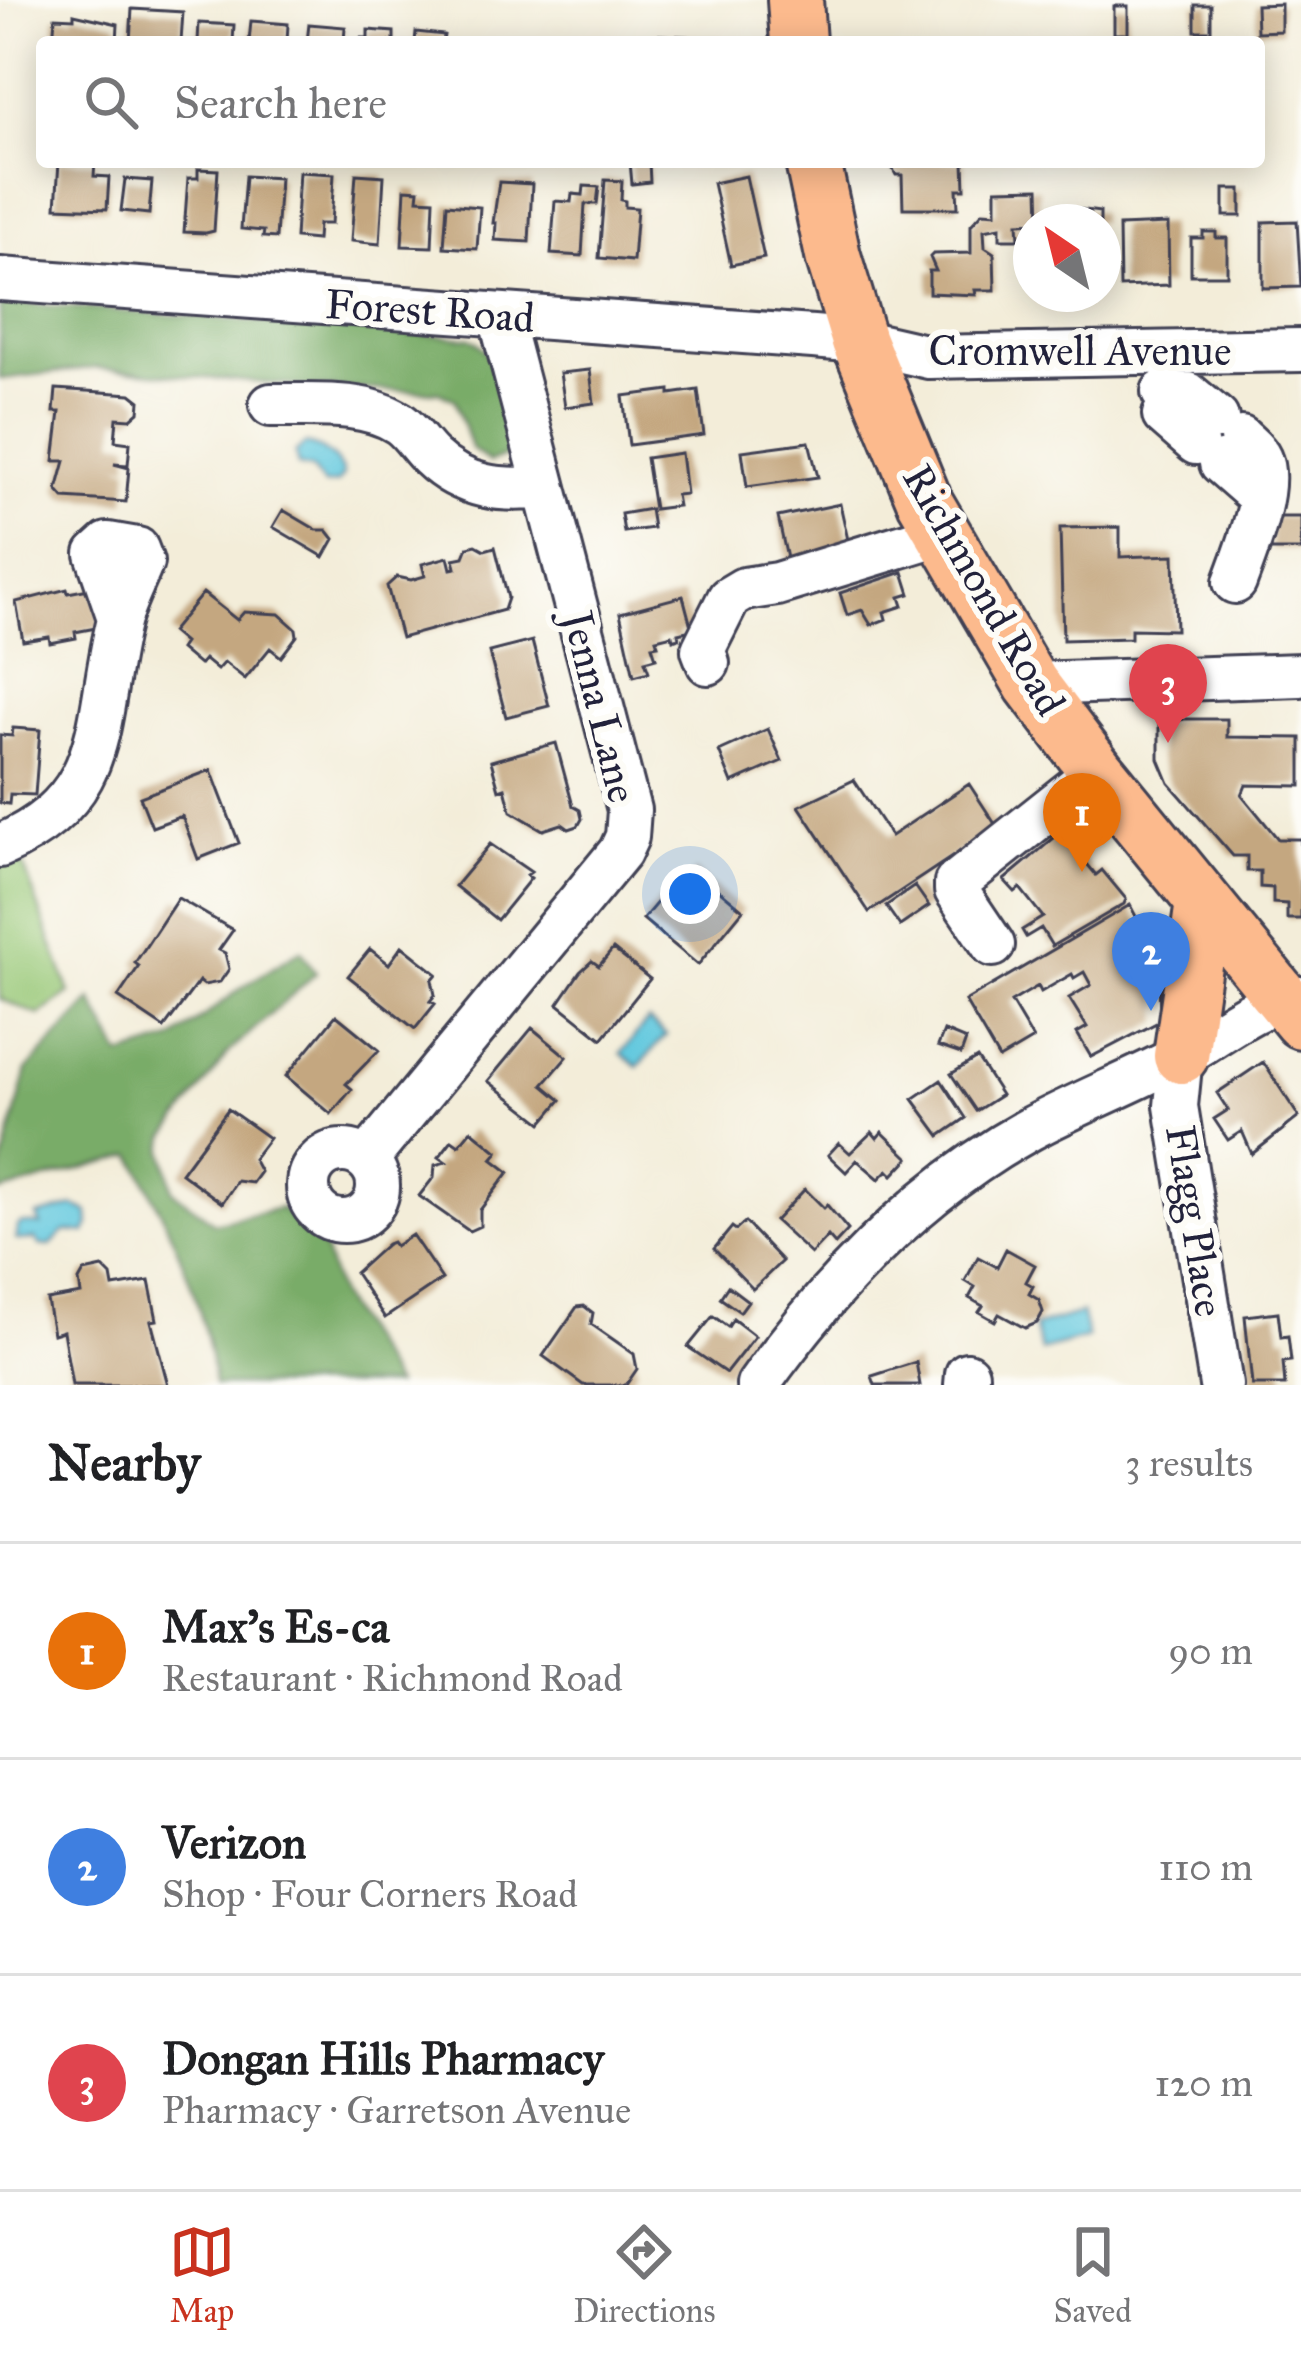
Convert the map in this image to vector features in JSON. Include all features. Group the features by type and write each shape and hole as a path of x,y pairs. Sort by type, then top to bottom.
{"main road":[{"path":"795,0 798,36"},
{"name":"Richmond Road","path":"814,168 833,256 859,341 925,502 1031,684 1096,771 1294,1006"},
{"path":"1181,1056 1203,902"}],"street":[{"name":"Forest Road","path":"0,279 859,341"},
{"name":"Jenna Lane","path":"367,1159 605,870 627,837 629,810 500,316"},
{"name":"Cromwell Avenue","path":"859,341 929,357 1301,350"},
{"path":"1163,404 1219,440 1262,488 1235,582"},
{"path":"271,405 354,407 398,423 433,460 462,479 501,489 544,487"},
{"path":"708,663 703,650 729,598 744,589 798,578 943,533"},
{"path":"0,846 31,832 55,812 76,790 92,762 119,618"},
{"path":"1031,684 1301,675"},
{"path":"993,945 956,883 1096,771"},
{"path":"758,1385 789,1342 866,1255 944,1185 1029,1130 1294,1006"},
{"name":"Flagg Place","path":"1181,1056 1176,1106 1221,1385"}],"green space":[{"path":"0,302 471,338 490,358 503,390 508,455 489,462 471,448 455,400 438,392 310,387 95,368 0,379"},
{"path":"19,853 70,993 39,1015 0,999 0,859"},
{"path":"301,950 316,973 227,1054 166,1137 164,1151 173,1191 214,1223 281,1208 322,1243 339,1296 395,1385 214,1385 195,1295 133,1155 0,1192 0,1175 27,1070 92,1000 121,1056 173,1040"}],"water":[{"path":"305,444 334,459 343,475 338,483 324,485 312,469 298,466 295,453"},
{"path":"648,1020 666,1035 638,1067 621,1053"},
{"path":"74,1206 88,1212 86,1233 65,1231 50,1246 35,1239 16,1240 22,1223 41,1225 37,1216"},
{"path":"1081,1313 1088,1338 1041,1351 1034,1327"}],"building":[{"path":"1281,4 1281,31 1257,32 1256,5"},
{"path":"1195,5 1211,5 1211,31 1195,31"},
{"path":"1114,6 1128,6 1128,34 1114,34"},
{"path":"132,9 183,12 181,36 130,36"},
{"path":"74,14 118,24 117,36 53,36 55,17 74,18"},
{"path":"251,21 288,24 287,36 250,36"},
{"path":"199,23 234,25 233,36 198,36"},
{"path":"309,24 345,27 344,36 308,36"},
{"path":"368,30 394,32 394,36 368,36"},
{"path":"59,168 95,168 94,176 109,177 107,209 56,207"},
{"path":"631,168 649,168 650,182 632,184"},
{"path":"892,168 964,168 965,189 957,189 958,208 903,208 902,175"},
{"path":"198,169 218,170 214,231 184,232 188,178 198,178"},
{"path":"299,172 334,174 331,224 318,224 317,240 295,238"},
{"path":"356,174 384,176 380,244 351,241"},
{"path":"245,176 280,178 276,238 263,237 264,231 241,229"},
{"path":"746,176 764,258 731,265 713,183"},
{"path":"125,179 152,181 149,214 121,211"},
{"path":"605,180 622,181 621,200 625,207 637,208 633,261 599,258"},
{"path":"499,182 532,184 529,242 495,240"},
{"path":"584,186 599,187 597,204 585,204 582,256 551,254 555,201 571,202 572,194 583,195"},
{"path":"1039,188 1039,204 1013,204 1013,239 1000,239 1000,227 984,230 985,247 994,253 995,290 975,290 976,295 929,293 929,271 936,271 930,257 971,253 971,225 983,212 996,213 996,189"},
{"path":"405,189 419,190 418,199 434,200 432,247 402,246"},
{"path":"1224,189 1241,189 1241,216 1224,216"},
{"path":"447,204 480,207 477,249 444,247"},
{"path":"1297,221 1301,287 1263,288 1263,222"},
{"path":"1168,224 1169,285 1121,287 1121,226"},
{"path":"1203,232 1227,238 1227,275 1191,275 1191,238 1203,238"},
{"path":"590,370 594,403 565,407 560,373"},
{"path":"56,389 131,394 140,401 139,412 131,419 117,418 115,441 130,443 128,465 114,464 129,468 126,502 64,498 57,490 65,461 54,461 60,412 54,412"},
{"path":"670,390 670,394 698,390 704,435 629,445 623,396"},
{"path":"809,442 818,477 747,487 742,451"},
{"path":"681,453 686,494 676,495 678,506 654,509 646,458"},
{"path":"840,504 850,549 788,563 778,517"},
{"path":"650,509 653,528 624,532 621,514"},
{"path":"283,510 317,530 327,530 334,539 324,557 273,527"},
{"path":"1272,517 1301,517 1301,550 1271,550"},
{"path":"1120,527 1120,557 1174,555 1176,630 1131,629 1131,638 1063,640 1060,528"},
{"path":"468,547 485,550 495,547 508,598 504,610 401,638 387,586 397,577 425,576 422,564 448,557 451,569 456,568 454,559 464,557"},
{"path":"903,572 910,594 900,597 903,606 884,612 886,619 871,625 862,610 847,615 840,593"},
{"path":"94,588 101,627 50,643 49,637 23,641 16,602 67,589 68,593"},
{"path":"203,593 237,620 244,612 279,614 296,629 297,636 281,657 270,648 245,679 224,662 217,670 204,659 199,665 180,649 184,643 171,632"},
{"path":"683,596 692,630 678,633 679,638 673,640 672,635 656,639 658,645 652,646 656,658 645,661 649,672 634,676 620,613"},
{"path":"532,641 549,706 506,717 489,652"},
{"path":"1180,719 1227,719 1227,737 1301,738 1301,786 1246,785 1242,795 1278,839 1301,839 1301,919 1287,919 1287,904 1273,903 1273,888 1260,887 1260,871 1247,871 1247,856 1233,856 1169,783 1159,759 1159,725"},
{"path":"13,728 40,730 35,795 10,794 9,804 0,803 0,735 12,736"},
{"path":"768,729 782,761 732,783 719,751"},
{"path":"556,743 573,806 582,819 569,829 562,824 543,830 511,811 491,761"},
{"path":"211,770 239,843 198,859 182,816 152,827 140,797"},
{"path":"854,780 891,836 969,784 997,827 869,912 799,806"},
{"path":"1061,832 1096,875 1102,870 1126,899 1052,946 1041,928 1026,937 1022,930 1043,917 1020,888 1015,892 1004,880"},
{"path":"490,844 531,872 497,920 455,886"},
{"path":"695,870 743,910 698,965 643,919 675,881 682,886"},
{"path":"915,886 929,906 900,926 886,906"},
{"path":"178,898 233,930 219,950 225,953 229,969 220,982 204,985 199,981 164,1028 118,997"},
{"path":"1130,905 1153,949 1158,946 1160,1021 1091,1057 1077,1033 1087,1027 1069,998 1091,985 1084,972 1074,978 1072,974 1011,1002 1033,1039 999,1059 965,1001"},
{"path":"402,946 437,974 430,1001 435,1004 415,1029 348,976 370,949 389,964"},
{"path":"613,949 650,979 602,1039 558,1004 580,972 592,961 599,966"},
{"path":"336,1015 379,1050 346,1084 352,1089 331,1114 286,1076"},
{"path":"532,1028 567,1057 543,1085 561,1100 542,1123 488,1081"},
{"path":"944,1031 966,1040 961,1054 938,1046"},
{"path":"977,1058 1001,1095 976,1111 951,1074"},
{"path":"1263,1062 1299,1117 1252,1154 1242,1131 1228,1140 1214,1119 1228,1110 1217,1093"},
{"path":"941,1080 966,1118 940,1136 913,1099"},
{"path":"228,1109 269,1138 253,1159 260,1172 252,1183 237,1181 222,1203 181,1173"},
{"path":"471,1130 498,1152 492,1159 509,1172 480,1210 480,1226 469,1231 419,1196 434,1177 435,1165 446,1162 439,1157 452,1140 459,1145"},
{"path":"872,1132 877,1138 882,1132 909,1158 893,1175 888,1170 879,1179 857,1160 846,1172 828,1155 839,1143 850,1153"},
{"path":"805,1189 824,1208 827,1205 848,1230 835,1244 828,1236 811,1254 775,1221"},
{"path":"745,1222 782,1261 753,1289 714,1249 732,1227 736,1230"},
{"path":"412,1235 442,1279 385,1318 355,1273 387,1244 395,1246"},
{"path":"1006,1249 1035,1265 1026,1282 1033,1286 1029,1294 1039,1300 1043,1312 1037,1323 1025,1328 999,1314 995,1321 979,1312 983,1306 969,1298 975,1287 965,1281 978,1257 997,1267"},
{"path":"103,1268 113,1287 149,1281 157,1320 151,1321 168,1385 72,1385 63,1331 53,1334 47,1300 81,1294 79,1281 84,1272"},
{"path":"728,1286 748,1301 740,1312 720,1298"},
{"path":"577,1307 593,1313 591,1324 634,1354 637,1369 626,1385 583,1385 543,1356"},
{"path":"1278,1312 1291,1361 1283,1362 1285,1385 1252,1385 1245,1316"},
{"path":"713,1316 728,1327 733,1319 755,1336 726,1373 688,1347"},
{"path":"916,1362 920,1385 875,1385 872,1376"}],"place":[{"name":"Dongan Hills Pharmacy","path":"1168,743"},
{"name":"Max's Es-ca","path":"1082,872"},
{"name":"Verizon","path":"1151,1011"}]}
